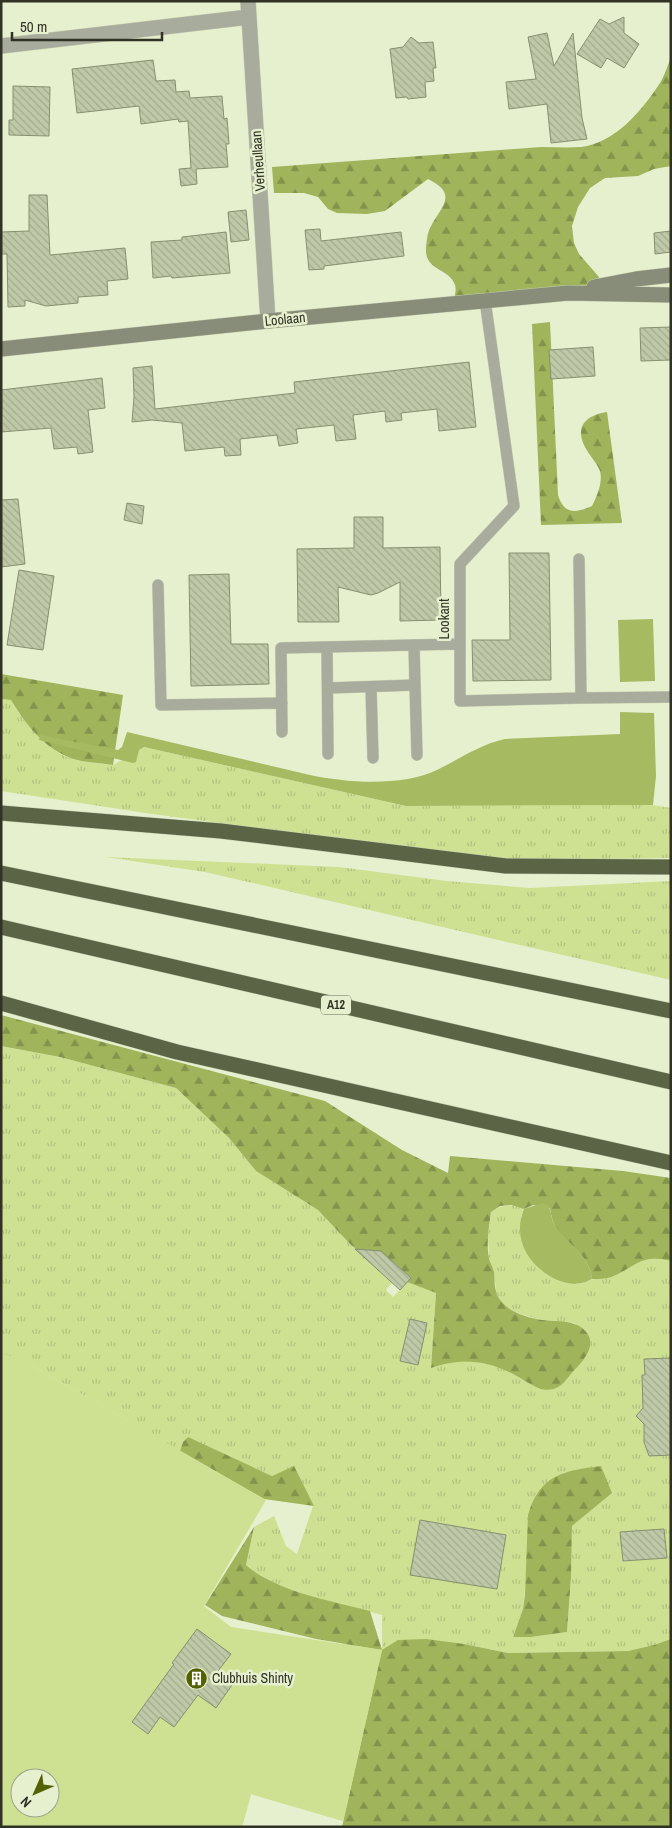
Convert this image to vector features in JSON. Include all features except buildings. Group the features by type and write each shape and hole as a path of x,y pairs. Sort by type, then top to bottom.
{"highway":[{"path":"1,813 221,832 506,866 671,867"},
{"path":"1,872 671,1012"},
{"name":"A12","path":"1,927 671,1082"},
{"path":"1,1003 178,1052 671,1163"}],"street":[{"name":"Verheullaan","path":"248,1 268,321"},
{"path":"1,46 249,18"},
{"name":"Loolaan","path":"568,293 636,279 671,275"},
{"name":"Loolaan","path":"1,349 268,321 568,293 671,295"}],"lane":[{"name":"Lookant","path":"485,300 514,506 460,564 460,701 581,698"},
{"path":"579,559 581,698 671,697"},
{"path":"158,585 162,705 282,702"},
{"path":"282,732 281,648 459,644"},
{"path":"414,645 417,755"},
{"path":"327,648 328,754"},
{"path":"328,688 415,685"},
{"path":"371,687 373,758"}],"green space":[{"path":"671,57 671,166 654,169 638,176 605,178 590,188 578,207 572,226 574,243 579,254 599,277 596,286 453,304 456,289 452,279 433,265 426,255 429,230 445,202 443,190 438,185 428,179 385,211 367,214 337,213 328,209 318,197 304,193 274,193 272,167 541,147 581,147 593,144 615,133 643,106 660,83"},
{"path":"550,322 558,495 564,506 571,511 592,506 599,489 601,475 599,468 582,440 581,433 584,423 588,419 607,412 622,523 541,525 532,324"},
{"path":"1,674 123,695 113,765 72,759 50,747 28,725 11,700 1,699"},
{"path":"1,699 11,700 28,725 50,747 67,757 83,761 113,765 144,747 406,806 653,805 671,808 671,858 522,860 482,858 152,814 1,791"},
{"path":"106,857 339,867 447,881 530,888 671,881 671,980 205,872"},
{"path":"1,1015 325,1101 402,1150 448,1173 450,1156 623,1171 671,1178 671,1261 660,1259 644,1260 608,1278 592,1279 590,1270 582,1255 564,1238 554,1224 550,1208 533,1205 524,1209 511,1205 500,1206 491,1212 488,1241 489,1258 494,1272 495,1289 499,1298 508,1308 521,1315 578,1325 587,1333 590,1339 589,1350 564,1383 551,1389 538,1388 505,1370 484,1363 452,1362 431,1368 436,1293 407,1282 411,1278 391,1260 381,1270 350,1244 318,1210 256,1171 229,1138 176,1088 60,1057 1,1046"},
{"path":"1,1046 60,1057 176,1088 229,1138 256,1171 318,1210 350,1244 381,1270 380,1272 392,1283 386,1290 393,1297 407,1282 436,1293 431,1368 454,1362 474,1361 495,1366 516,1375 590,1339 586,1332 574,1323 541,1320 523,1315 507,1308 501,1302 496,1291 494,1272 489,1257 488,1237 491,1212 499,1207 515,1206 524,1209 521,1217 540,1269 563,1282 578,1284 594,1279 607,1278 645,1260 661,1259 671,1261 671,1639 628,1651 508,1653 464,1644 382,1650 382,1615 292,1590 274,1583 246,1565 254,1527 274,1516 286,1546 297,1554 313,1506 294,1467 272,1476 188,1438 183,1442 180,1451 33,1366 17,1362 1,1354","holes":["601,1466 611,1493 572,1526 567,1632 531,1637 513,1637 523,1609 527,1567"]},
{"path":"1,1352 33,1366 266,1500 204,1606 231,1627 382,1650 343,1821 251,1794 242,1827 1,1827"},
{"path":"188,1437 272,1476 294,1466 314,1506 264,1499 180,1451 183,1442"},
{"path":"601,1466 612,1493 572,1526 567,1632 531,1637 513,1637 523,1609 528,1515 533,1501 539,1491 555,1477 576,1470"},
{"path":"254,1527 246,1565 258,1574 288,1588 370,1611 382,1650 316,1639 222,1616 205,1605"},
{"path":"426,1639 508,1653 628,1651 671,1639 671,1827 342,1827 382,1650 398,1640"},
{"path":"342,1643 382,1650 343,1821 251,1794 242,1827 164,1827"}],"shaded area":[{"path":"653,619 655,681 620,682 618,620"},
{"path":"620,712 654,713 656,776 653,805 406,806 144,747 139,750 136,762 133,763 39,740 40,735 118,750 122,747 127,732 310,775 341,780 375,782 409,779 425,775 479,748 505,739 620,734"},
{"path":"542,1203 548,1205 554,1225 583,1257 592,1279 578,1284 560,1281 545,1273 530,1259 521,1241 521,1220 524,1209"}],"place":[{"name":"Clubhuis Shinty","path":"196,1678"}]}
